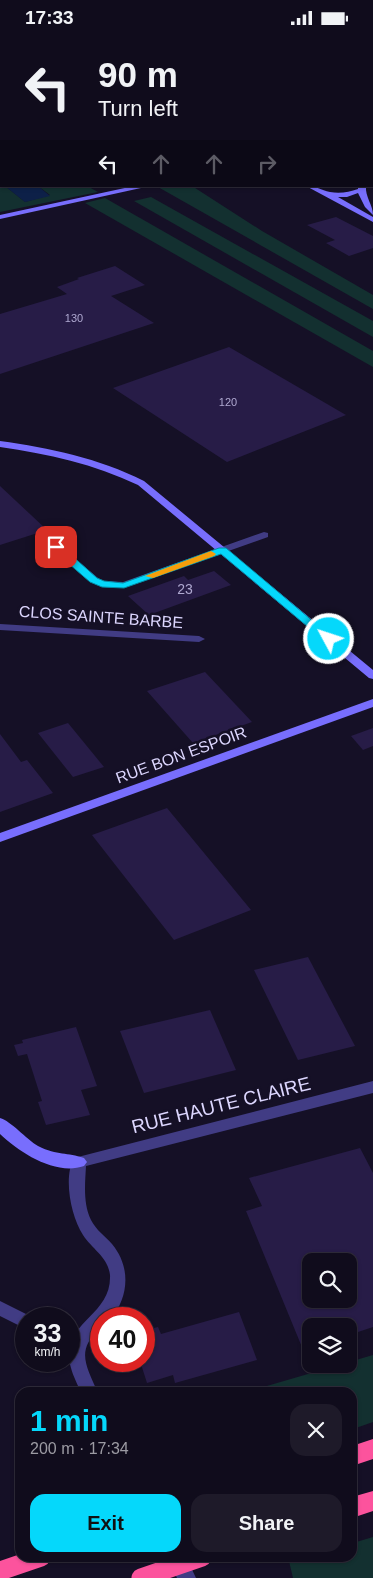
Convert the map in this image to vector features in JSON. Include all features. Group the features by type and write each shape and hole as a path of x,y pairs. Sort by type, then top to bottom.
{"highway":[{"path":"357,1454 373,1449"},
{"path":"357,1506 373,1501"},
{"path":"0,1571 26,1562"},
{"path":"141,1578 187,1562"}],"street":[{"path":"0,217 141,187"},
{"path":"318,188 373,220"},
{"path":"328,194 347,195 362,188 373,213"},
{"path":"0,443 70,455 117,470 141,483 373,676"},
{"path":"56,547 94,580 102,584 124,585 264,535"},
{"name":"CLOS SAINTE BARBE","path":"0,627 199,639"},
{"name":"RUE BON ESPOIR","path":"0,838 373,703"},
{"name":"RUE HAUTE CLAIRE","path":"79,1162 373,1087"},
{"path":"0,1124 10,1136 39,1153 56,1161 79,1162 76,1189 84,1223 108,1250 116,1267 118,1285 110,1305 80,1337"},
{"path":"0,1308 15,1316"},
{"path":"79,1372 87,1387"},
{"path":"179,1562 187,1578"}],"green space":[{"path":"0,187 6,187 25,202 50,195 39,187 89,187 98,192 0,212"},
{"path":"158,187 194,187 262,231 373,295 373,309"},
{"path":"151,197 373,321 373,337 134,201"},
{"path":"105,198 373,351 373,367 85,203"},
{"path":"373,1355 373,1422 357,1428 357,1387 263,1387 311,1373 357,1373 357,1360"},
{"path":"373,1537 373,1578 293,1578 289,1562 357,1562 357,1542"}],"water":[{"path":"6,187 39,187 50,196 25,202"}],"building":[{"path":"336,217 373,236 373,248 349,256 326,243 335,240 307,225"},
{"path":"115,266 145,285 111,296 154,323 0,374 0,314 67,294 57,287 79,279 77,278"},
{"path":"229,347 346,415 227,462 113,388"},
{"path":"0,486 47,530 0,545"},
{"path":"214,571 231,585 149,615 128,596 184,576 188,580"},
{"path":"205,672 252,722 193,743 147,691"},
{"path":"68,723 104,767 73,777 38,733"},
{"path":"373,728 373,746 363,750 351,736"},
{"path":"0,734 21,762 27,760 53,793 0,812"},
{"path":"167,808 251,910 174,940 92,835"},
{"path":"308,957 355,1046 298,1060 254,970"},
{"path":"210,1010 236,1070 144,1093 120,1031"},
{"path":"76,1027 97,1086 81,1090 90,1115 46,1125 38,1102 42,1101 27,1054 18,1056 14,1045 23,1043 22,1040"},
{"path":"360,1148 373,1173 373,1327 357,1332 357,1318 302,1318 302,1347 246,1211 262,1206 249,1178"},
{"path":"239,1312 257,1360 175,1383 173,1375 147,1383 144,1372 155,1372 155,1328 158,1327 161,1334"}],"railway":[{"path":"0,1568 1,1578"}],"slow traffic":[{"path":"150,576 211,554"}],"route":[{"path":"56,547 94,580 102,584 124,585 222,550 329,639"}]}
